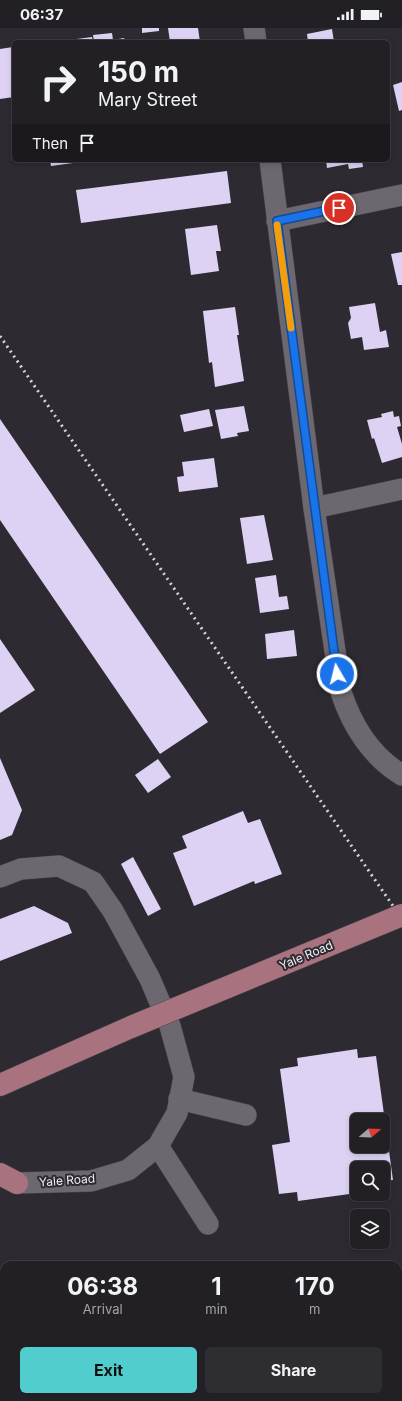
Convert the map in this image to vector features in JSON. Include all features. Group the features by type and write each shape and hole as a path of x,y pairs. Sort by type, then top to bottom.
{"main road":[{"name":"Yale Road","path":"5,1079 402,915"}],"street":[{"path":"254,28 256,40"},
{"path":"270,162 314,508 341,692 347,710 358,731 371,749 392,769 402,775"},
{"path":"277,221 402,195"},
{"path":"314,508 402,489"},
{"name":"Yale Road","path":"0,877 22,869 59,866 93,882 113,911 150,979 170,1026 184,1077 177,1113 158,1146 128,1170 91,1181 6,1180"},
{"path":"179,1099 246,1115"},
{"path":"158,1146 208,1224"}],"building":[{"path":"142,28 159,28 159,31 142,33"},
{"path":"168,28 198,28 200,40 170,40"},
{"path":"332,29 334,40 308,40 307,34"},
{"path":"112,33 113,40 94,40 93,35"},
{"path":"92,37 93,40 69,40"},
{"path":"124,38 125,40 113,40"},
{"path":"12,47 12,97 0,99 0,49"},
{"path":"402,82 402,110 399,111 393,85"},
{"path":"50,162 81,162 51,166"},
{"path":"326,162 362,162 363,167 349,169 348,164 327,168"},
{"path":"227,171 231,203 81,223 76,190"},
{"path":"217,225 221,251 216,251 219,271 191,275 185,229"},
{"path":"402,252 402,285 398,285 391,254"},
{"path":"375,303 380,332 386,330 389,347 364,350 362,337 351,339 348,323 351,318 349,307"},
{"path":"235,307 239,335 237,335 244,381 215,387 212,362 209,363 203,311"},
{"path":"244,406 249,431 237,433 238,436 221,439 215,410"},
{"path":"209,409 213,426 184,432 180,415"},
{"path":"393,411 394,417 399,416 401,426 397,427 402,444 402,457 382,463 374,438 372,439 367,420 382,417 381,414"},
{"path":"0,419 208,722 160,754 0,520"},
{"path":"214,458 218,487 179,492 177,477 184,476 182,462"},
{"path":"264,515 273,560 247,564 240,518"},
{"path":"276,575 279,597 287,596 289,609 260,613 255,578"},
{"path":"294,630 297,656 267,659 265,634"},
{"path":"0,639 35,690 0,713"},
{"path":"0,758 22,810 12,835 0,840"},
{"path":"158,759 171,777 148,793 135,775"},
{"path":"243,811 248,823 260,819 282,874 255,884 254,881 194,906 173,853 187,848 182,836"},
{"path":"133,857 161,909 148,916 121,864"},
{"path":"34,906 68,923 72,933 0,961 0,919"},
{"path":"357,1049 358,1058 376,1056 384,1113 350,1113 350,1153 389,1153 393,1180 390,1180 390,1161 350,1161 350,1194 298,1201 297,1192 279,1194 272,1145 290,1142 280,1069 298,1066 297,1058"}],"railway":[{"path":"0,336 402,919"}],"slow traffic":[{"path":"277,225 291,328"}],"route":[{"path":"337,674 277,221 339,208"}]}
